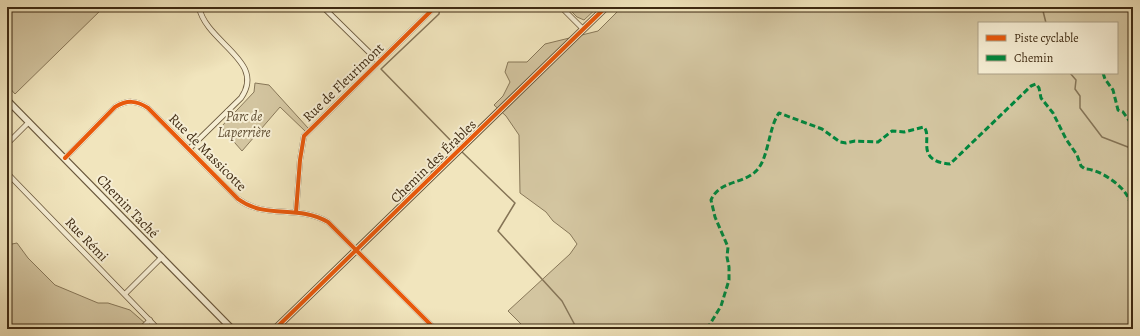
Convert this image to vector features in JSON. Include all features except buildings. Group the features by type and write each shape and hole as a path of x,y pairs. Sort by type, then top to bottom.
{"street":[{"path":"189,149 241,98 245,93 248,80 245,67 208,27 199,7"},
{"path":"323,7 379,62"},
{"name":"Rue de Fleurimont","path":"296,212 300,160 304,136 435,7"},
{"path":"562,7 583,30"},
{"name":"Chemin des Érables","path":"275,329 606,7"},
{"name":"Chemin Taché","path":"7,100 232,329"},
{"name":"Rue de Massicotte","path":"65,158 108,113 122,103 129,101 138,102 148,108 238,198 248,206 260,210 296,212 318,216 328,222 435,329"},
{"path":"7,144 29,122"},
{"name":"Rue Rémi","path":"7,173 158,329"},
{"path":"125,294 162,257"},
{"path":"141,329 150,320"}],"green space":[{"path":"7,7 104,7 15,94 7,85"},
{"path":"567,7 598,7 584,20 577,17"},
{"path":"622,7 920,7 924,9 960,7 1133,7 1133,329 526,329 508,311 570,254 577,244 570,234 553,221 546,212 520,193 519,135 506,116 494,105 503,96 510,82 505,72 508,62 527,62 545,44 598,31"},
{"name":"Parc de Laperrière","path":"255,83 269,85 308,128 305,131 280,107 242,151 221,127 254,92"},
{"path":"17,243 28,258 55,285 98,303 108,303 130,310 146,324 157,329 7,329 7,245"}],"waterway":[{"path":"440,7 439,14 381,69 458,148"},
{"path":"1042,7 1046,22"},
{"path":"1071,74 1076,80 1075,89 1080,96 1080,108 1102,137 1133,149"},
{"path":"461,151 515,203 498,231 562,301 577,329"}],"marked path":[{"path":"1103,74 1113,90 1118,110 1123,112 1133,126"},
{"path":"707,329 721,306 729,280 727,257 728,247 715,217 711,200 719,189 750,176 760,167 766,152 775,119 779,113 822,129 840,142 846,143 855,141 878,142 892,131 904,132 924,127 927,137 928,154 939,162 950,164 1031,86 1036,84 1039,88 1041,98 1053,113 1066,139 1077,155 1081,166 1085,169 1103,174 1115,182 1125,192 1133,212"},
{"path":"1133,226 1133,244"}],"cycle path":[{"path":"296,212 300,160 304,136 435,7"},
{"path":"275,329 606,7"},
{"path":"65,158 115,107 128,102 135,102 144,105 238,199 260,209 305,214 328,222 435,329"}]}
